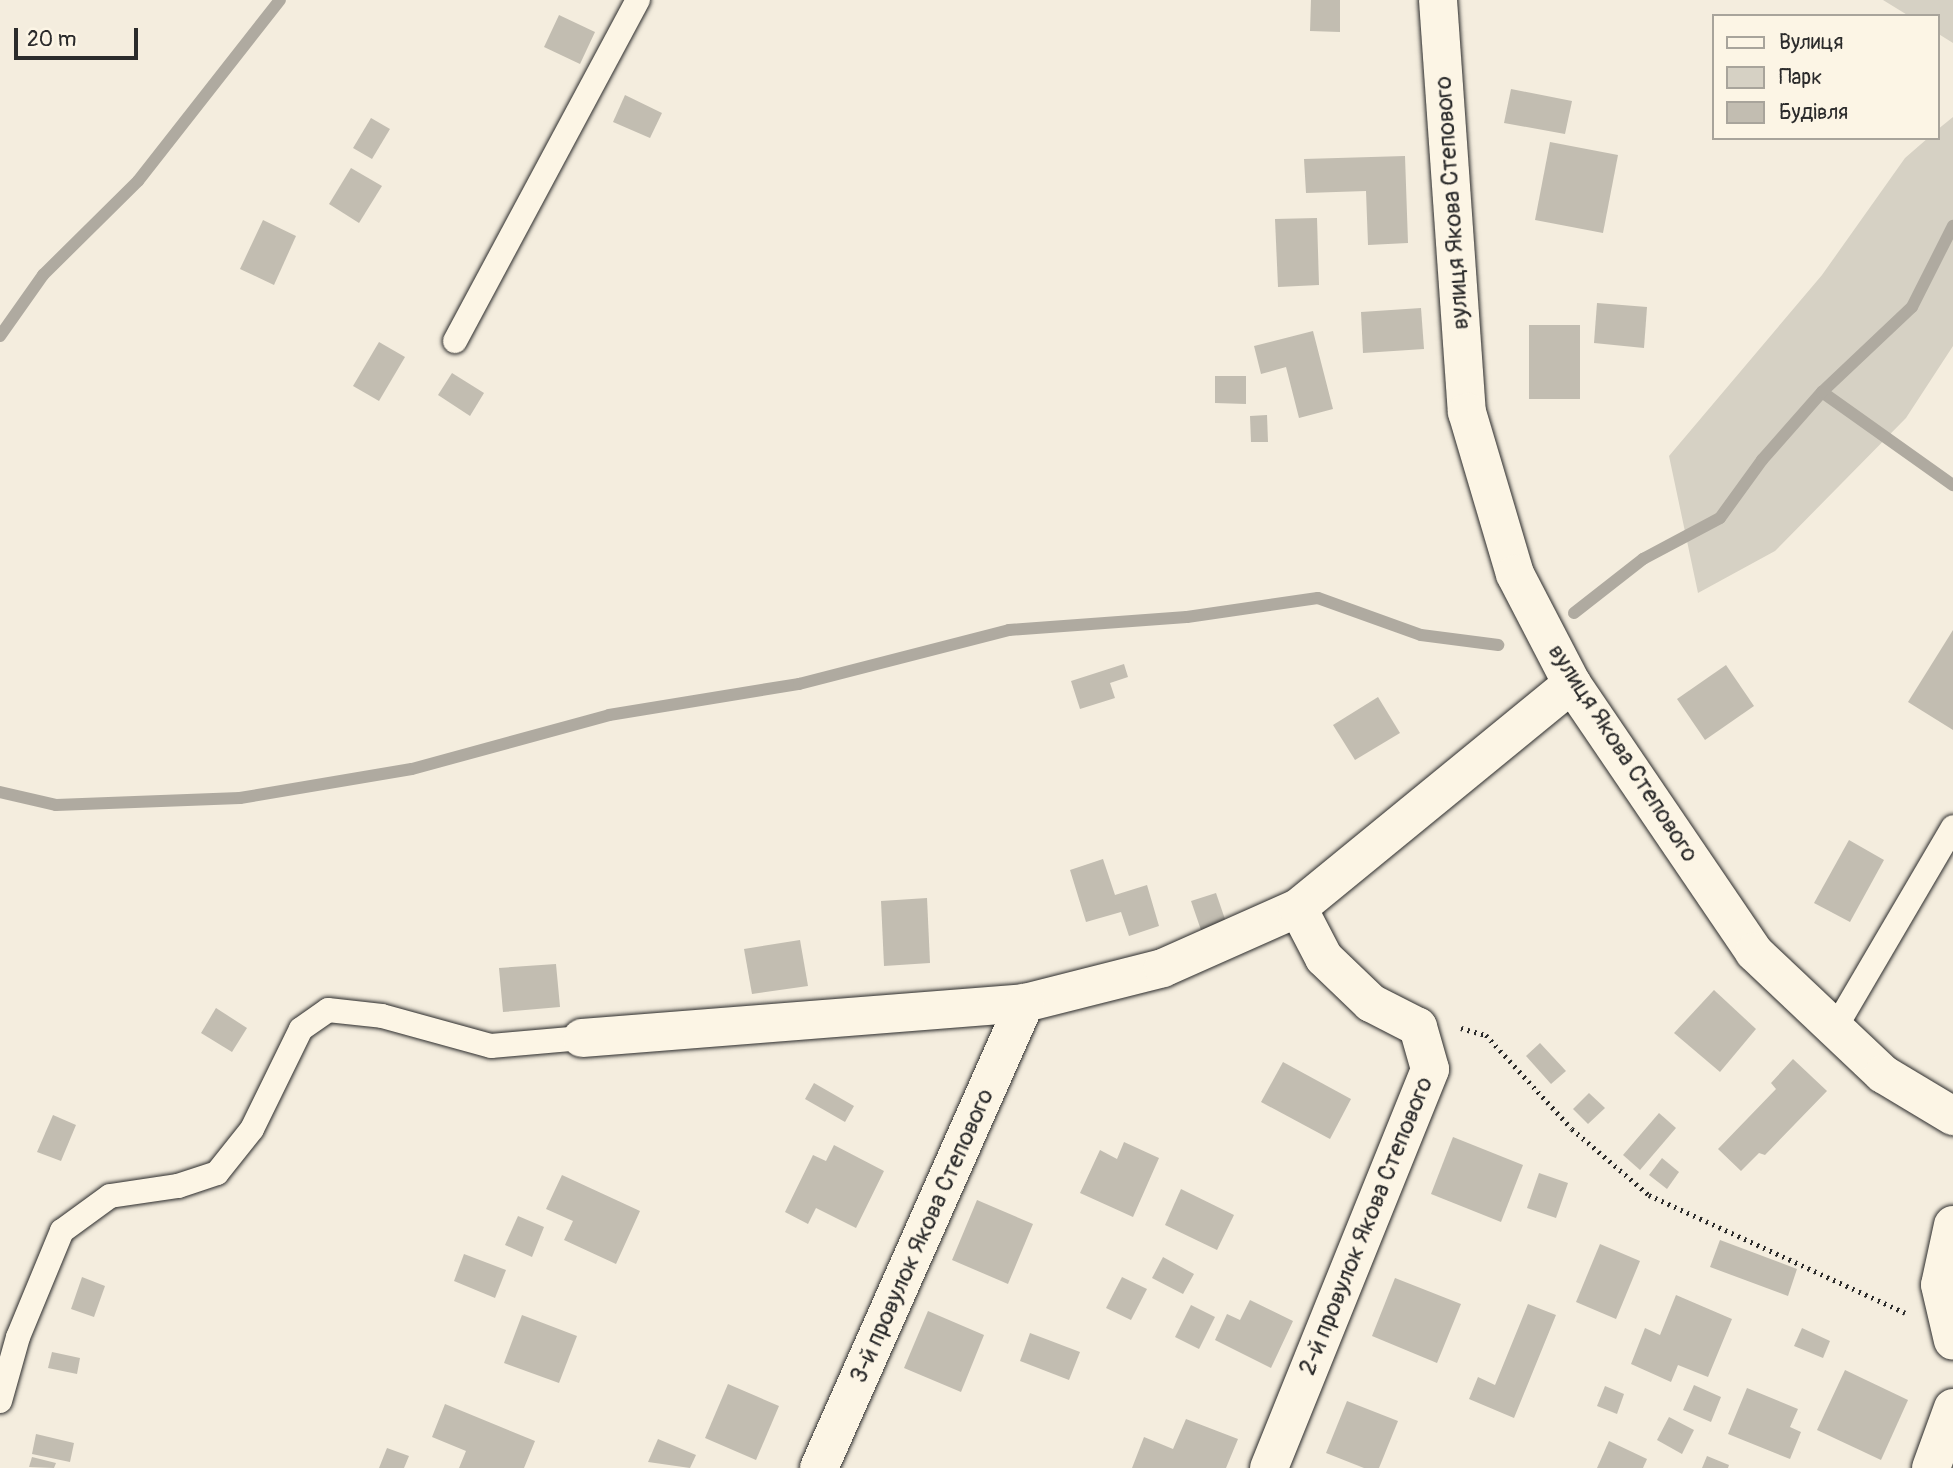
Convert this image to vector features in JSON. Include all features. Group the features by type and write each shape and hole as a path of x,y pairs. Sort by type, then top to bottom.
{"street":[{"name":"вулиця Якова Степового","path":"1438,0 1466,412 1515,574 1572,684 1754,952 1883,1074 1953,1116"},
{"path":"582,1038 1025,1003 1163,968 1298,908 1572,684"},
{"path":"1298,908 1324,958 1371,1003 1418,1027"},
{"name":"3-й провулок Якова Степового","path":"819,1468 1025,1003"},
{"name":"2-й провулок Якова Степового","path":"1269,1468 1430,1069 1418,1027"},
{"path":"1951,1333 1940,1285 1953,1225"},
{"path":"1931,1468 1953,1408"}],"lane":[{"path":"455,341 638,0"},
{"path":"1834,1030 1953,827"},
{"path":"0,1401 18,1337 62,1231 110,1196 178,1186 217,1173 252,1129 301,1029 328,1010 382,1016 491,1046 582,1038"}],"path":[{"path":"1418,1027 1464,1028 1486,1035 1572,1129 1649,1195 1810,1273 1951,1333"}],"green space":[{"path":"1883,0 1953,0 1953,43 1939,34 1939,14 1906,14"},
{"path":"1953,117 1953,346 1906,418 1775,551 1698,593 1669,456 1822,275 1905,158 1926,140 1939,140 1939,128"}],"building":[{"path":"1311,0 1340,0 1340,32 1310,31"},
{"path":"559,15 595,32 580,64 544,47"},
{"path":"1511,89 1572,101 1565,134 1504,123"},
{"path":"625,95 662,113 650,138 613,122"},
{"path":"371,118 390,129 372,159 353,148"},
{"path":"1550,142 1618,155 1603,233 1535,220"},
{"path":"1405,156 1408,243 1368,245 1366,191 1306,193 1304,159"},
{"path":"351,168 382,186 359,223 329,204"},
{"path":"1317,218 1319,285 1278,287 1275,219"},
{"path":"263,220 296,236 274,285 240,269"},
{"path":"1597,303 1647,307 1644,348 1594,343"},
{"path":"1421,308 1424,349 1363,353 1361,312"},
{"path":"1529,325 1580,325 1580,399 1529,399"},
{"path":"1313,331 1333,409 1299,418 1286,367 1261,374 1254,346"},
{"path":"379,342 405,357 379,401 353,386"},
{"path":"452,373 484,393 470,416 438,395"},
{"path":"1215,376 1246,376 1246,404 1215,403"},
{"path":"1267,415 1268,442 1251,442 1250,416"},
{"path":"1953,630 1953,730 1908,702"},
{"path":"1124,664 1128,677 1110,683 1115,698 1080,709 1071,681"},
{"path":"1726,665 1754,706 1705,740 1677,699"},
{"path":"1378,697 1400,733 1355,760 1333,725"},
{"path":"1849,840 1884,860 1850,922 1814,903"},
{"path":"1103,859 1115,895 1147,885 1159,926 1129,936 1121,912 1086,922 1070,870"},
{"path":"1216,893 1227,925 1202,933 1191,901"},
{"path":"927,898 930,963 884,966 881,901"},
{"path":"800,940 808,986 752,994 744,949"},
{"path":"556,964 560,1007 503,1012 499,968"},
{"path":"1714,990 1756,1029 1720,1072 1674,1033"},
{"path":"216,1008 247,1028 232,1052 201,1033"},
{"path":"1540,1043 1566,1071 1551,1084 1526,1056"},
{"path":"1793,1059 1827,1091 1765,1155 1759,1153 1741,1171 1718,1149 1776,1089 1771,1083"},
{"path":"1283,1062 1351,1099 1330,1139 1261,1102"},
{"path":"814,1083 854,1106 845,1122 805,1099"},
{"path":"1589,1093 1605,1108 1588,1124 1573,1109"},
{"path":"1659,1113 1676,1128 1640,1170 1623,1155"},
{"path":"53,1115 76,1125 61,1161 37,1152"},
{"path":"1453,1137 1523,1165 1501,1222 1431,1194"},
{"path":"1124,1142 1159,1158 1133,1217 1080,1193 1100,1150 1117,1159"},
{"path":"834,1145 884,1171 856,1228 816,1208 808,1224 785,1212 813,1155 826,1161"},
{"path":"1662,1158 1679,1172 1667,1189 1649,1175"},
{"path":"1539,1173 1568,1183 1556,1218 1527,1208"},
{"path":"562,1175 640,1211 616,1264 564,1240 573,1221 546,1209"},
{"path":"1181,1189 1234,1215 1217,1250 1165,1225"},
{"path":"977,1200 1033,1224 1008,1284 952,1260"},
{"path":"518,1216 544,1227 532,1257 505,1245"},
{"path":"1720,1240 1797,1269 1788,1296 1710,1267"},
{"path":"1600,1244 1640,1261 1616,1319 1576,1302"},
{"path":"464,1254 506,1270 495,1298 454,1281"},
{"path":"1163,1257 1194,1274 1183,1294 1152,1278"},
{"path":"82,1277 105,1286 94,1317 71,1309"},
{"path":"1122,1277 1147,1289 1131,1320 1106,1308"},
{"path":"1395,1278 1461,1304 1437,1363 1372,1336"},
{"path":"1676,1295 1732,1319 1708,1377 1678,1365 1671,1382 1631,1364 1645,1328 1660,1335"},
{"path":"1250,1300 1293,1321 1271,1368 1215,1340 1227,1314 1240,1320"},
{"path":"1528,1304 1556,1315 1514,1418 1469,1399 1478,1377 1495,1385"},
{"path":"1191,1305 1215,1317 1199,1349 1175,1337"},
{"path":"928,1311 984,1335 961,1392 904,1368"},
{"path":"522,1315 577,1336 559,1383 504,1363"},
{"path":"1802,1328 1830,1341 1823,1358 1794,1346"},
{"path":"1030,1333 1080,1352 1069,1380 1020,1361"},
{"path":"52,1352 80,1358 77,1374 48,1368"},
{"path":"1845,1370 1908,1400 1881,1460 1817,1430"},
{"path":"728,1384 779,1406 756,1460 705,1438"},
{"path":"1694,1385 1721,1397 1711,1422 1683,1410"},
{"path":"1605,1386 1624,1394 1617,1414 1597,1406"},
{"path":"1747,1388 1798,1409 1790,1427 1801,1432 1790,1459 1728,1434"},
{"path":"1347,1401 1398,1421 1379,1468 1364,1468 1326,1453"},
{"path":"445,1404 535,1441 524,1468 459,1468 466,1451 432,1437"},
{"path":"1669,1417 1694,1430 1682,1454 1657,1440"},
{"path":"1186,1419 1238,1439 1226,1468 1132,1468 1144,1437 1173,1449"},
{"path":"36,1434 74,1443 70,1462 32,1454"},
{"path":"658,1439 696,1455 690,1468 648,1462"},
{"path":"1609,1441 1647,1459 1643,1468 1597,1468"},
{"path":"387,1448 409,1456 404,1468 379,1468"},
{"path":"1707,1456 1729,1465 1728,1468 1702,1468"},
{"path":"32,1457 56,1463 54,1468 29,1467"}],"waterway":[{"path":"0,336 43,275 138,181 280,0"},
{"path":"1574,613 1643,559 1720,518 1762,460 1822,392 1912,307 1953,226"},
{"path":"1822,392 1953,485"},
{"path":"0,792 56,805 240,798 412,769 609,715 799,684 1009,630 1187,617 1318,598 1421,635 1498,645"}]}
